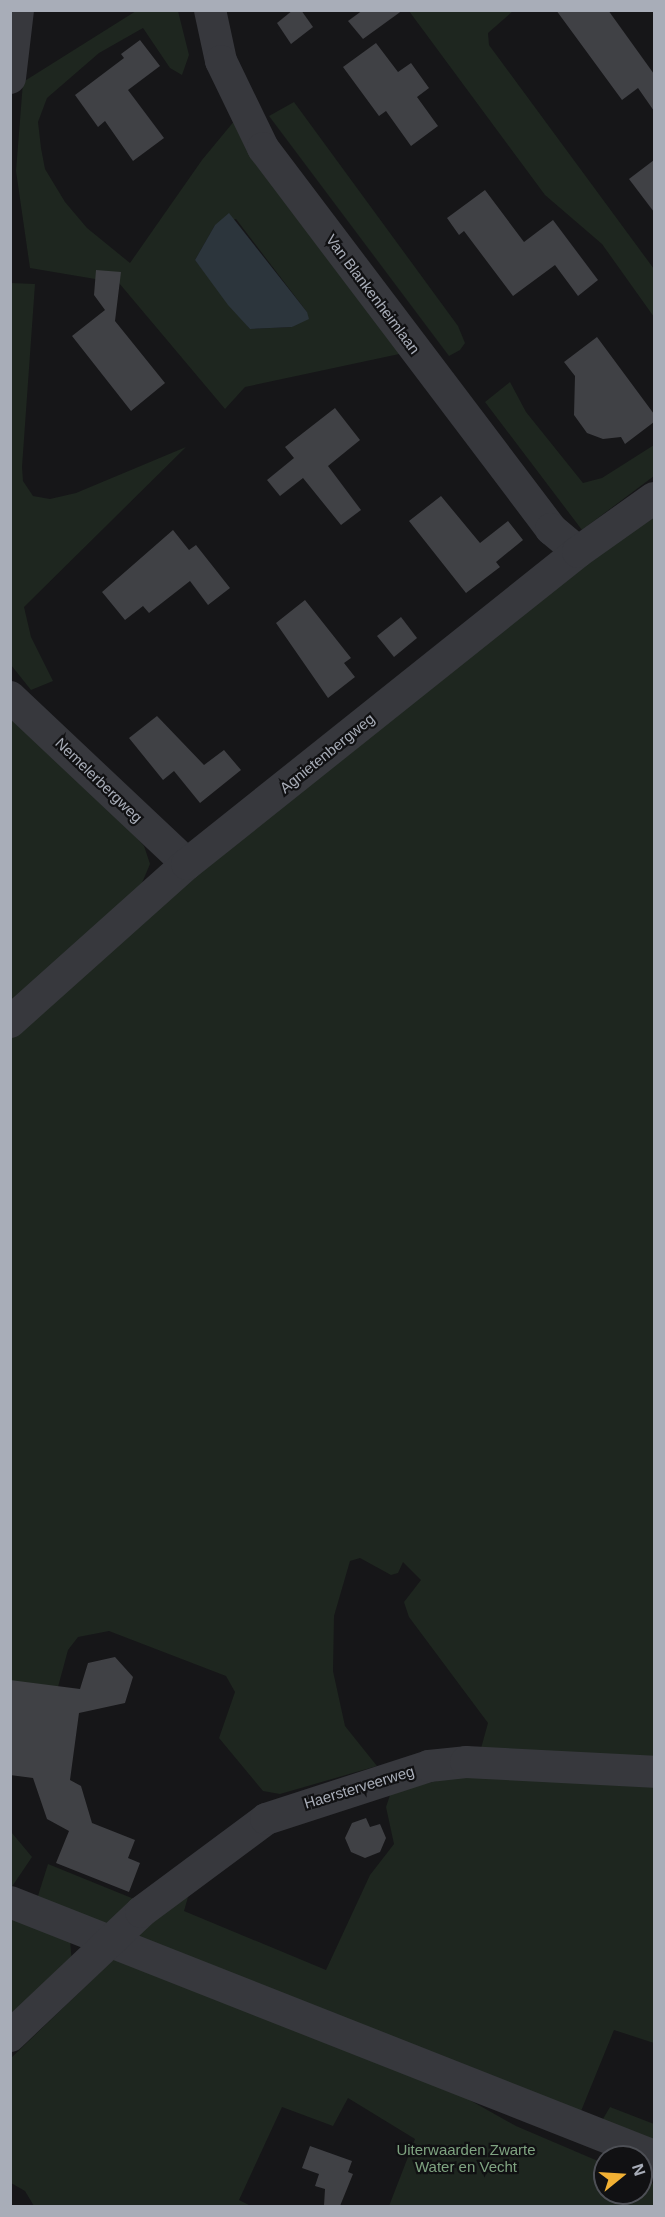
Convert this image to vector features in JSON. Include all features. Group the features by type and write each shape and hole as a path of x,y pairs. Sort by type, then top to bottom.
{"street":[{"path":"10,78 18,10"},
{"name":"Van Blankenheimlaan","path":"210,10 221,61 263,148 551,529 578,552"},
{"name":"Agnietenbergweg","path":"10,1022 187,864 578,552 654,498"},
{"name":"Nemelerbergweg","path":"10,697 187,864"},
{"name":"Haersterveerweg","path":"10,2036 141,1911 266,1819 429,1766 466,1762 654,1772"},
{"path":"10,1902 654,2156"}],"green space":[{"path":"136,11 178,11 189,55 182,75 170,68 143,28 99,53 47,98 38,122 41,148 45,169 65,202 87,228 130,263 202,160 240,114 418,350 245,387 225,409 119,283 30,268 16,171 23,82","holes":["236,219 307,312 292,327 250,329 195,260 215,225"]},
{"path":"409,11 513,11 488,33 489,45 654,269 654,317 602,244 545,195"},
{"path":"294,102 458,326 465,343 460,350 449,356 269,116"},
{"path":"10,283 35,284 22,467 23,481 33,496 50,499 76,493 186,447 24,607 31,637 53,681 31,690 11,665"},
{"path":"510,382 526,412 583,483 602,478 654,445 654,476 582,530 485,402"},
{"path":"654,514 654,1759 480,1752 488,1723 409,1617 404,1602 421,1580 403,1562 398,1573 391,1575 360,1558 350,1561 334,1616 333,1671 345,1726 377,1766 280,1794 263,1791 219,1738 235,1692 226,1676 109,1631 78,1637 68,1650 58,1687 11,1685 11,1034 139,919 422,689"},
{"path":"11,715 129,829 144,846 150,864 139,890 11,1004"},
{"path":"508,1776 654,1784 654,2043 614,2030 579,2116 138,1945 138,1930 190,1890 184,1911 326,1970 370,1875 394,1844 386,1807 391,1792 449,1778"},
{"path":"10,1825 12,1833 32,1857 11,1888"},
{"path":"48,1864 139,1901 110,1926 37,1899"},
{"path":"11,1914 70,1940 72,1963 11,2018"},
{"name":"Uiterwaarden Zwarte Water en Vecht","path":"117,1956 443,2085 516,2126 593,2159 593,2205 653,2205 653,2184 654,2206 389,2206 415,2139 348,2098 333,2126 282,2107 239,2200 251,2206 34,2206 25,2191 11,2183 10,2059"},
{"path":"610,2107 654,2124 654,2146 653,2145 600,2124"}],"shaded area":[{"path":"229,213 307,312 309,319 292,327 250,329 228,305 195,260 215,225"}],"building":[{"path":"293,10 301,10 313,27 291,44 277,23"},
{"path":"363,10 403,10 363,39 348,21"},
{"path":"556,10 608,10 654,74 654,111 638,88 622,100"},
{"path":"140,40 160,66 128,90 164,138 133,161 105,121 98,127 75,95 124,58 121,54"},
{"path":"376,43 398,72 411,63 429,88 417,97 438,126 411,146 386,111 379,116 343,67"},
{"path":"654,160 654,212 629,179"},
{"path":"485,190 524,242 553,220 598,280 578,296 555,265 513,296 464,231 459,235 447,218"},
{"path":"96,270 121,272 115,321 165,383 131,411 72,336 105,310 94,295"},
{"path":"597,337 654,414 654,422 625,444 621,437 603,439 587,433 574,415 575,376 564,362"},
{"path":"335,408 360,440 328,466 361,510 341,525 303,478 280,496 267,480 294,458 285,447"},
{"path":"441,496 480,543 508,521 523,540 496,562 500,567 466,593 409,521"},
{"path":"173,530 189,550 196,545 230,588 208,605 190,581 149,613 143,606 125,620 102,592"},
{"path":"305,600 351,658 344,663 355,677 328,698 276,623"},
{"path":"401,617 417,638 394,657 377,636"},
{"path":"157,716 204,765 224,750 241,770 200,803 174,771 163,780 129,738"},
{"path":"115,1657 133,1677 125,1703 79,1713 70,1780 81,1786 92,1823 135,1840 128,1858 140,1863 129,1892 56,1863 69,1831 47,1819 33,1778 10,1775 10,1680 80,1689 88,1663"},
{"path":"366,1818 370,1827 380,1824 386,1838 380,1852 365,1858 351,1852 345,1838 352,1823"},
{"path":"310,2146 352,2161 348,2172 353,2174 340,2206 324,2206 325,2189 315,2186 319,2174 302,2168"}]}
